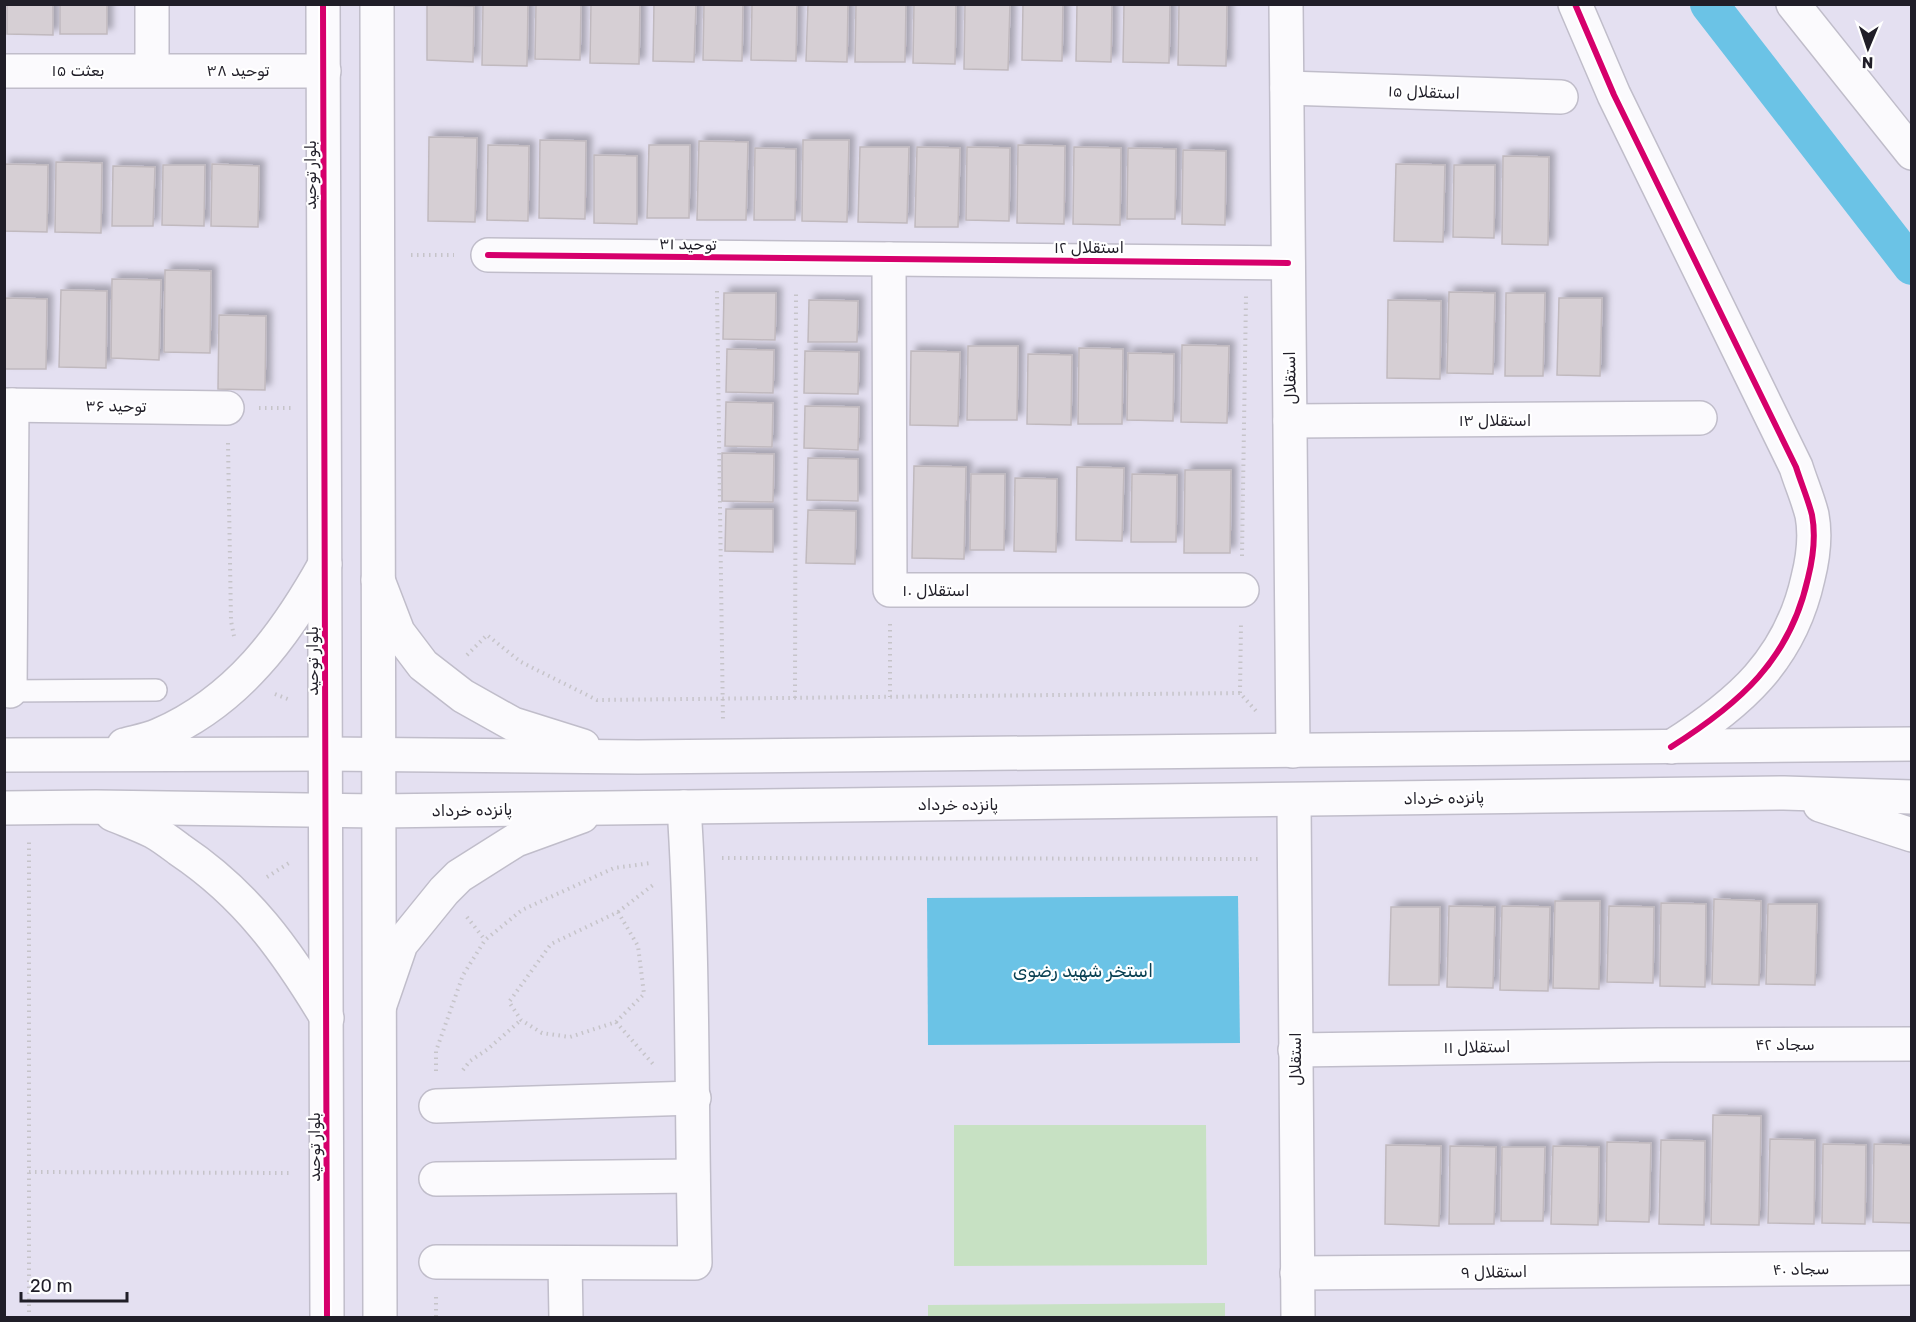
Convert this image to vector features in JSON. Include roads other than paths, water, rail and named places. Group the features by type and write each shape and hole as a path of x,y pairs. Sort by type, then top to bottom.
{"street":[{"path":"152,4 152,70"},
{"name":"بلوار توحید","path":"323,4 327,1317"},
{"path":"377,4 380,1317"},
{"name":"استقلال","path":"1287,4 1293,751"},
{"path":"1575,4 1614,95 1796,467 1812,516 1813,556 1804,595 1792,629 1766,669 1739,697 1712,721 1671,747"},
{"path":"1793,4 1911,153"},
{"name":"توحید ۳۸","path":"152,70 324,70"},
{"name":"بعثت ۱۵","path":"4,71 152,70"},
{"name":"استقلال ۱۵","path":"1287,88 1561,97"},
{"name":"توحید ۳۱","path":"488,255 889,259"},
{"name":"استقلال ۱۲","path":"889,259 1288,263"},
{"name":"استقلال ۱۰","path":"889,259 890,590 1242,590"},
{"path":"7,691 8,405"},
{"name":"توحید ۳۶","path":"8,405 227,408"},
{"name":"استقلال ۱۳","path":"1290,421 1700,418"},
{"path":"88,755 158,736 203,712 242,679 277,641 302,605 325,564"},
{"path":"378,580 398,632 423,665 464,696 513,723 571,743 638,757"},
{"path":"1875,743 1911,729"},
{"path":"4,755 326,754 638,757 1911,744"},
{"path":"1784,793 1911,835"},
{"name":"پانزده خرداد","path":"17,808 378,811 1784,793 1911,797"},
{"name":"استقلال","path":"1294,801 1298,1317"},
{"path":"96,807 155,833 196,860 237,895 273,936 295,966 327,1018"},
{"path":"380,1005 401,944 459,876 516,840 605,807"},
{"path":"436,1262 695,1263 694,1098 688,858 684,807"},
{"name":"سجاد ۴۲","path":"1659,1045 1911,1044"},
{"name":"استقلال ۱۱","path":"1295,1050 1659,1045"},
{"path":"436,1106 694,1098"},
{"path":"436,1179 693,1176"},
{"path":"565,1263 566,1317"},
{"name":"سجاد ۴۰","path":"1690,1270 1911,1268"},
{"name":"استقلال ۹","path":"1297,1273 1690,1270"}],"lane":[{"path":"7,691 156,690"}],"water":[{"name":"استخر شهید رضوی","path":"1238,896 1240,1043 928,1045 927,898"}],"waterway":[{"path":"1709,4 1912,266"}]}
